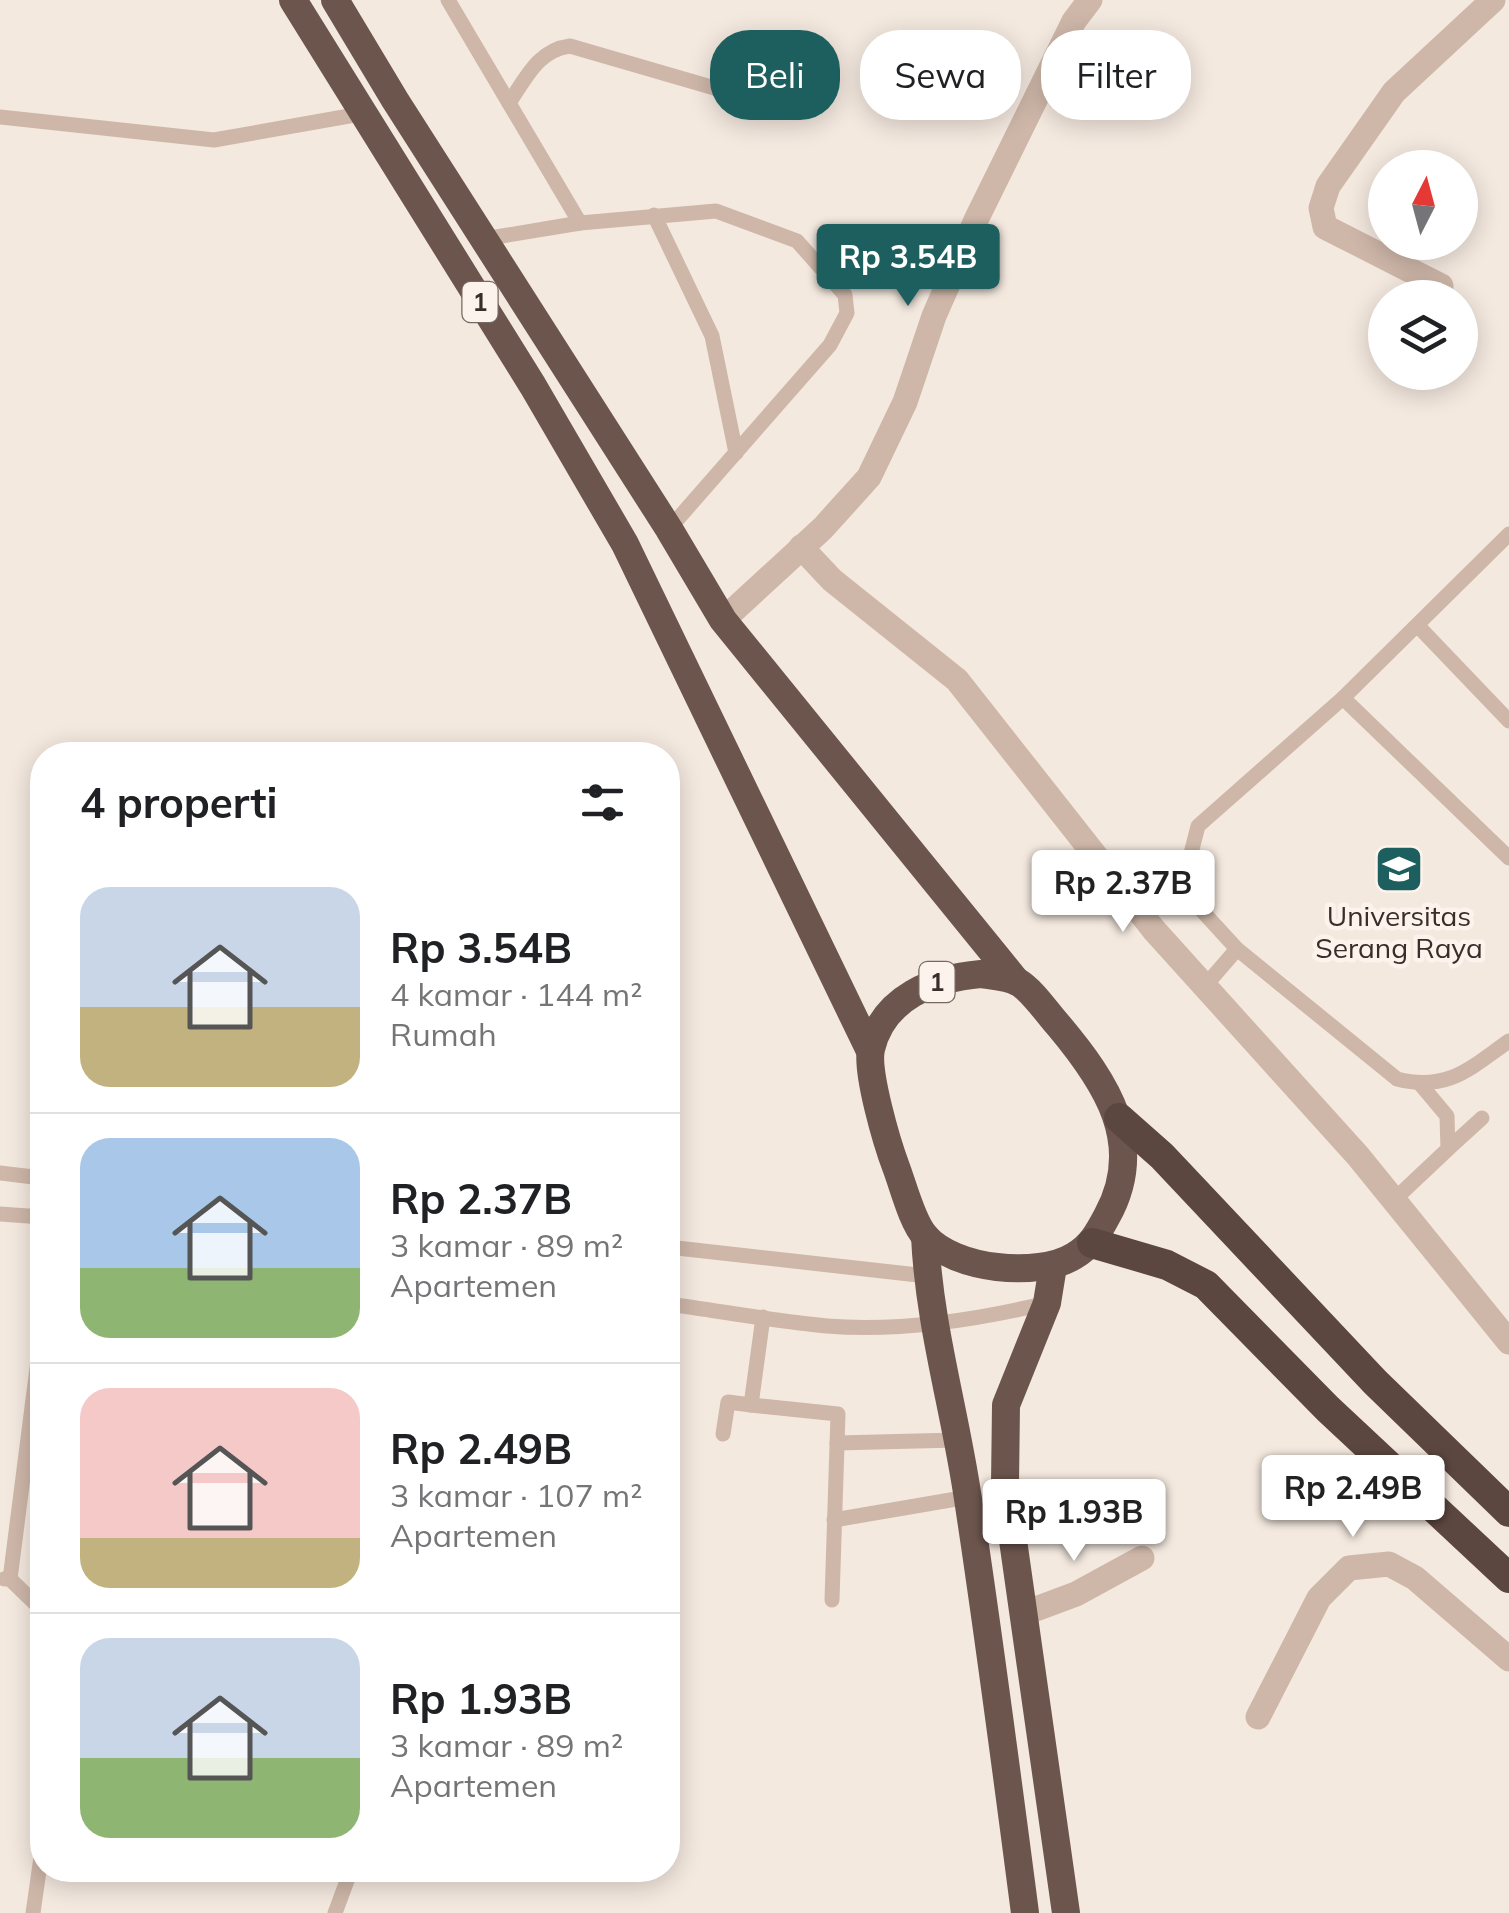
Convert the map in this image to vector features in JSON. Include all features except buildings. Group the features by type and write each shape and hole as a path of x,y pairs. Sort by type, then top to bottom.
{"highway":[{"name":"1","path":"294,0 366,112 625,544 870,1051 887,1142 925,1236 933,1324 968,1497 1025,1913"},
{"name":"1","path":"335,0 723,620 1017,982 1077,1048 1119,1118 1125,1154 1114,1203 1092,1243"},
{"name":"1","path":"870,1051 884,1020 903,998 928,985 954,976 981,974 1017,982"},
{"path":"1119,1118 1162,1156 1375,1382 1509,1512"},
{"path":"925,1236 952,1254 1013,1270 1052,1266 1092,1243 1166,1265 1206,1285 1328,1409 1509,1578"},
{"path":"1052,1266 1046,1302 1006,1405 1005,1484 1066,1913"}],"street":[{"path":"723,620 824,528 869,477 905,402 934,316 976,220 1074,22 1090,0"},
{"path":"1429,280 1325,227 1320,208 1328,186 1394,92 1493,0"},
{"path":"801,547 832,580 957,680 1154,930 1395,1199 1509,1342"},
{"path":"1025,1613 1076,1594 1142,1558"},
{"path":"1258,1716 1319,1598 1350,1568 1389,1564 1416,1578 1509,1658"}],"lane":[{"path":"448,0 580,223"},
{"path":"509,103 540,57 555,48 570,46 710,87"},
{"path":"0,117 214,140 366,112"},
{"path":"484,239 580,223 706,210 762,226 797,242 845,295 846,313 830,345 669,529"},
{"path":"654,215 712,336 736,453"},
{"path":"1509,534 1343,698 1198,826 1188,865 1192,901 1236,949 1398,1079 1421,1085 1456,1078 1509,1041"},
{"path":"1418,626 1509,722"},
{"path":"1343,698 1509,858"},
{"path":"1205,986 1236,949"},
{"path":"1421,1085 1446,1116 1448,1148"},
{"path":"1395,1199 1482,1118"},
{"path":"0,1173 30,1177"},
{"path":"0,1214 30,1216"},
{"path":"680,1248 927,1276"},
{"path":"680,1306 830,1326 933,1324 1046,1302"},
{"path":"751,1405 763,1317"},
{"path":"723,1434 728,1402 838,1414 832,1600"},
{"path":"30,1410 5,1579 30,1600"},
{"path":"837,1443 957,1440"},
{"path":"834,1520 968,1497"},
{"path":"34,1913 38,1882"},
{"path":"335,1913 347,1882"}],"place":[{"name":"Universitas Serang Raya","path":"1399,869"}]}
